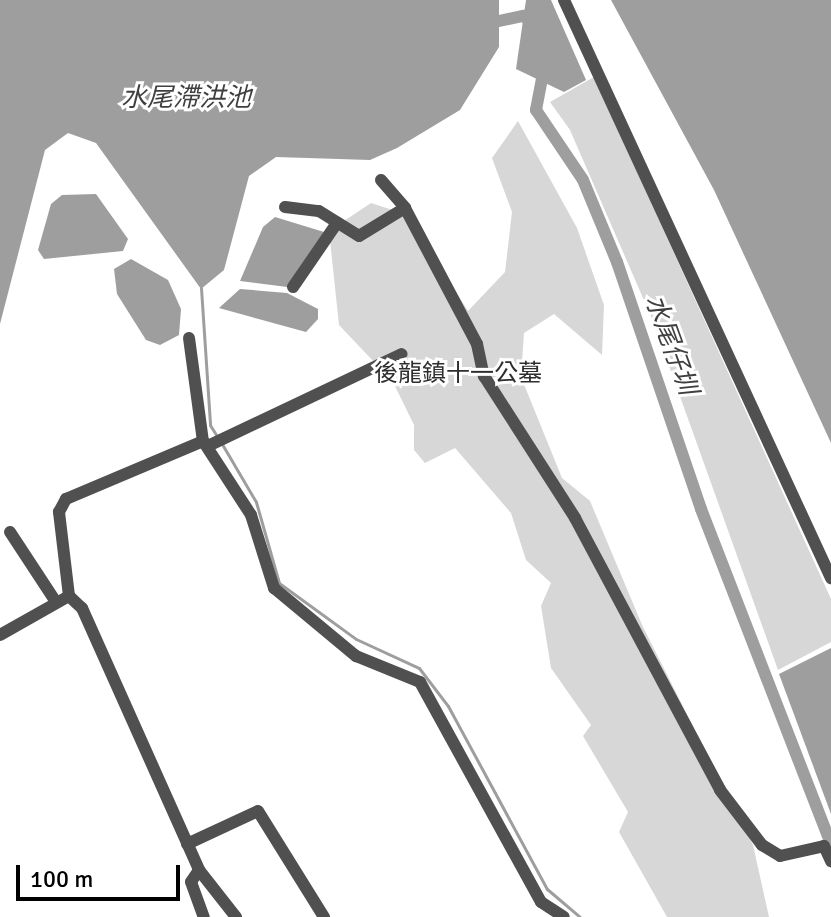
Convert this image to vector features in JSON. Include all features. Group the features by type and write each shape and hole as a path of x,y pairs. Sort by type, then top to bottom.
{"street":[{"path":"564,0 831,578"},
{"path":"381,180 405,208 477,344 484,376 575,518 720,790 762,845 780,856 824,846 831,861"},
{"path":"285,207 319,211 359,236 405,208"},
{"path":"293,287 337,223"},
{"path":"189,338 213,442 251,515 274,588 356,656 420,682 541,902 564,917"},
{"path":"62,599 59,512 66,499 213,442 402,354"},
{"path":"10,532 62,599 82,608 199,870 236,917"},
{"path":"0,635 62,599"},
{"path":"187,844 258,811 324,917"},
{"path":"199,870 191,882 204,917"}],"green space":[{"path":"594,77 831,599 831,642 778,670 653,321 570,130 550,102"},
{"name":"後龍鎮十一公墓","path":"518,121 577,228 604,305 602,355 554,314 524,333 521,377 562,478 590,501 643,627 753,845 769,917 667,917 619,832 628,812 583,736 591,725 551,668 541,606 551,583 526,560 511,513 455,448 425,463 414,450 414,425 393,382 339,325 329,231 371,203 408,215 468,311 505,272 512,212 492,158"}],"water":[{"name":"水尾滯洪池","path":"0,0 499,0 499,47 460,110 397,148 370,160 276,157 249,176 224,270 201,289 96,143 68,133 45,150 0,324"},
{"path":"526,0 551,0 586,80 564,92 516,69"},
{"path":"611,0 831,0 831,443 714,190"},
{"path":"96,194 128,239 123,251 44,259 38,250 51,204 62,195"},
{"path":"275,217 324,232 287,287 240,281 263,227"},
{"path":"131,259 168,280 181,309 179,335 160,345 146,340 117,294 114,269"},
{"path":"240,289 287,293 318,309 318,319 306,332 219,308"},
{"path":"831,648 831,814 779,674"}],"waterway":[{"name":"水尾仔圳","path":"485,24 524,16 534,26"},
{"name":"水尾仔圳","path":"544,68 536,110 583,180 617,262 701,509 831,844"},
{"path":"201,288 210,425 218,438"},
{"path":"222,444 256,502 279,583 356,639 419,668 448,706 547,889 580,917"}]}
